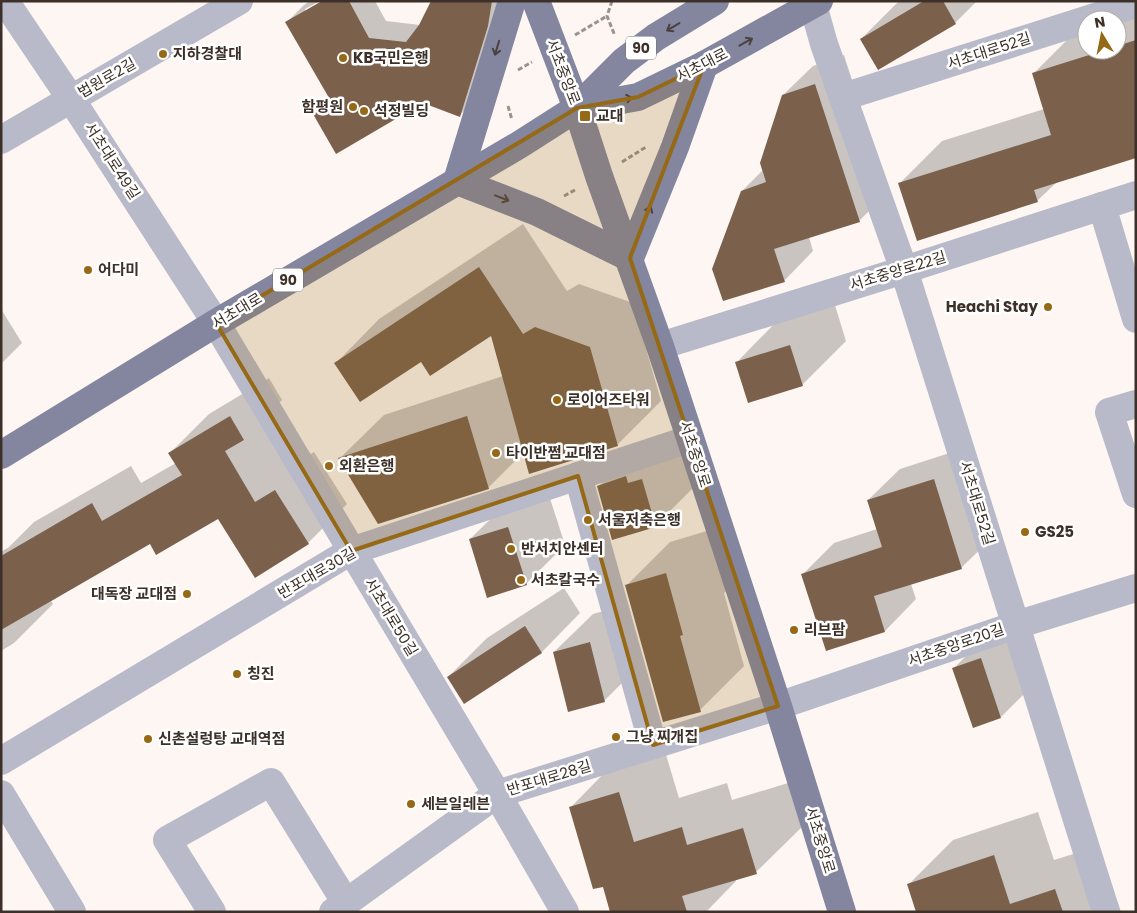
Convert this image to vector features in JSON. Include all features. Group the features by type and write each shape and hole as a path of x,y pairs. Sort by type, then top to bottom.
{"main road":[{"path":"512,1 457,181 537,212 630,258 704,66"},
{"name":"서초중앙로","path":"536,1 577,108 599,176 660,346 778,706 842,912"},
{"name":"서초대로","path":"1,455 216,323 519,145 577,108 624,61 656,37 715,1"},
{"name":"서초대로","path":"577,108 638,97 704,66 816,3"}],"street":[{"name":"서초대로49길","path":"5,1 216,323"},
{"name":"법원로2길","path":"1,140 239,1"},
{"name":"서초대로52길","path":"816,3 824,44 904,270 1106,912"},
{"name":"서초대로52길","path":"842,98 1136,4"},
{"name":"서초중앙로22길","path":"660,346 1136,195"},
{"path":"1102,206 1136,319"},
{"name":"서초대로50길","path":"216,323 497,794 565,912"},
{"path":"1136,404 1109,412 1136,494"},
{"name":"반포대로30길","path":"1,762 351,551 690,439"},
{"path":"578,476 653,745"},
{"name":"서초중앙로20길","path":"778,706 1016,625 1136,588"},
{"name":"반포대로28길","path":"212,912 167,840 271,782 340,907 497,794 778,706"},
{"path":"1,794 72,912"}],"path":[{"path":"607,16 612,1"}],"highlighted area":[{"path":"704,65 630,258 778,706 653,745 578,476 351,551 216,323 577,108 638,97"}],"building":[{"path":"322,1 349,1 369,38 406,42 419,25 431,1 492,1 488,26 460,117 423,103 336,154 313,114 332,103 285,22"},
{"path":"924,1 943,1 956,24 878,70 860,39"},
{"path":"1136,40 1136,158 1034,190 1038,202 917,241 898,183 1051,135 1032,73 1077,59 1127,60 1127,43"},
{"path":"815,84 860,222 774,249 785,282 723,301 712,269 741,191 766,182 760,163 782,95"},
{"path":"479,267 523,334 535,327 590,347 618,446 529,474 491,336 430,376 421,362 360,402 334,363"},
{"path":"790,345 803,386 748,403 735,362"},
{"path":"230,416 244,440 225,451 255,502 275,490 309,544 255,578 218,519 156,555 150,544 1,630 1,556 92,503 102,521 182,475 168,453"},
{"path":"467,416 489,489 378,524 338,458"},
{"path":"626,476 628,483 642,479 656,527 612,540 597,486"},
{"path":"934,479 962,569 874,596 885,632 826,651 801,574 882,547 867,500"},
{"path":"508,527 527,585 487,598 469,539"},
{"path":"666,573 683,635 680,636 701,712 663,722 625,585"},
{"path":"525,626 542,653 464,704 447,677"},
{"path":"590,642 605,702 568,712 553,652"},
{"path":"981,658 1001,718 973,728 952,668"},
{"path":"619,792 634,842 682,827 687,845 743,828 757,874 682,896 687,912 610,912 603,887 593,889 569,807"},
{"path":"994,855 1010,904 1055,889 1063,912 916,912 907,884"}],"place":[{"name":"지하경찰대","path":"163,54"},
{"name":"KB국민은행","path":"343,58"},
{"name":"함평원","path":"353,107"},
{"name":"석정빌딩","path":"364,111"},
{"name":"교대","path":"585,116"},
{"name":"어다미","path":"88,270"},
{"name":"Heachi Stay","path":"1048,307"},
{"name":"로이어즈타워","path":"557,400"},
{"name":"타이반쩜 교대점","path":"496,453"},
{"name":"외환은행","path":"329,466"},
{"name":"서울저축은행","path":"588,520"},
{"name":"GS25","path":"1025,532"},
{"name":"반서치안센터","path":"511,549"},
{"name":"서초칼국수","path":"521,580"},
{"name":"대독장 교대점","path":"187,594"},
{"name":"리브팜","path":"794,630"},
{"name":"칭진","path":"237,674"},
{"name":"그냥 찌개집","path":"616,737"},
{"name":"신촌설렁탕 교대역점","path":"148,739"},
{"name":"세븐일레븐","path":"411,804"}]}
